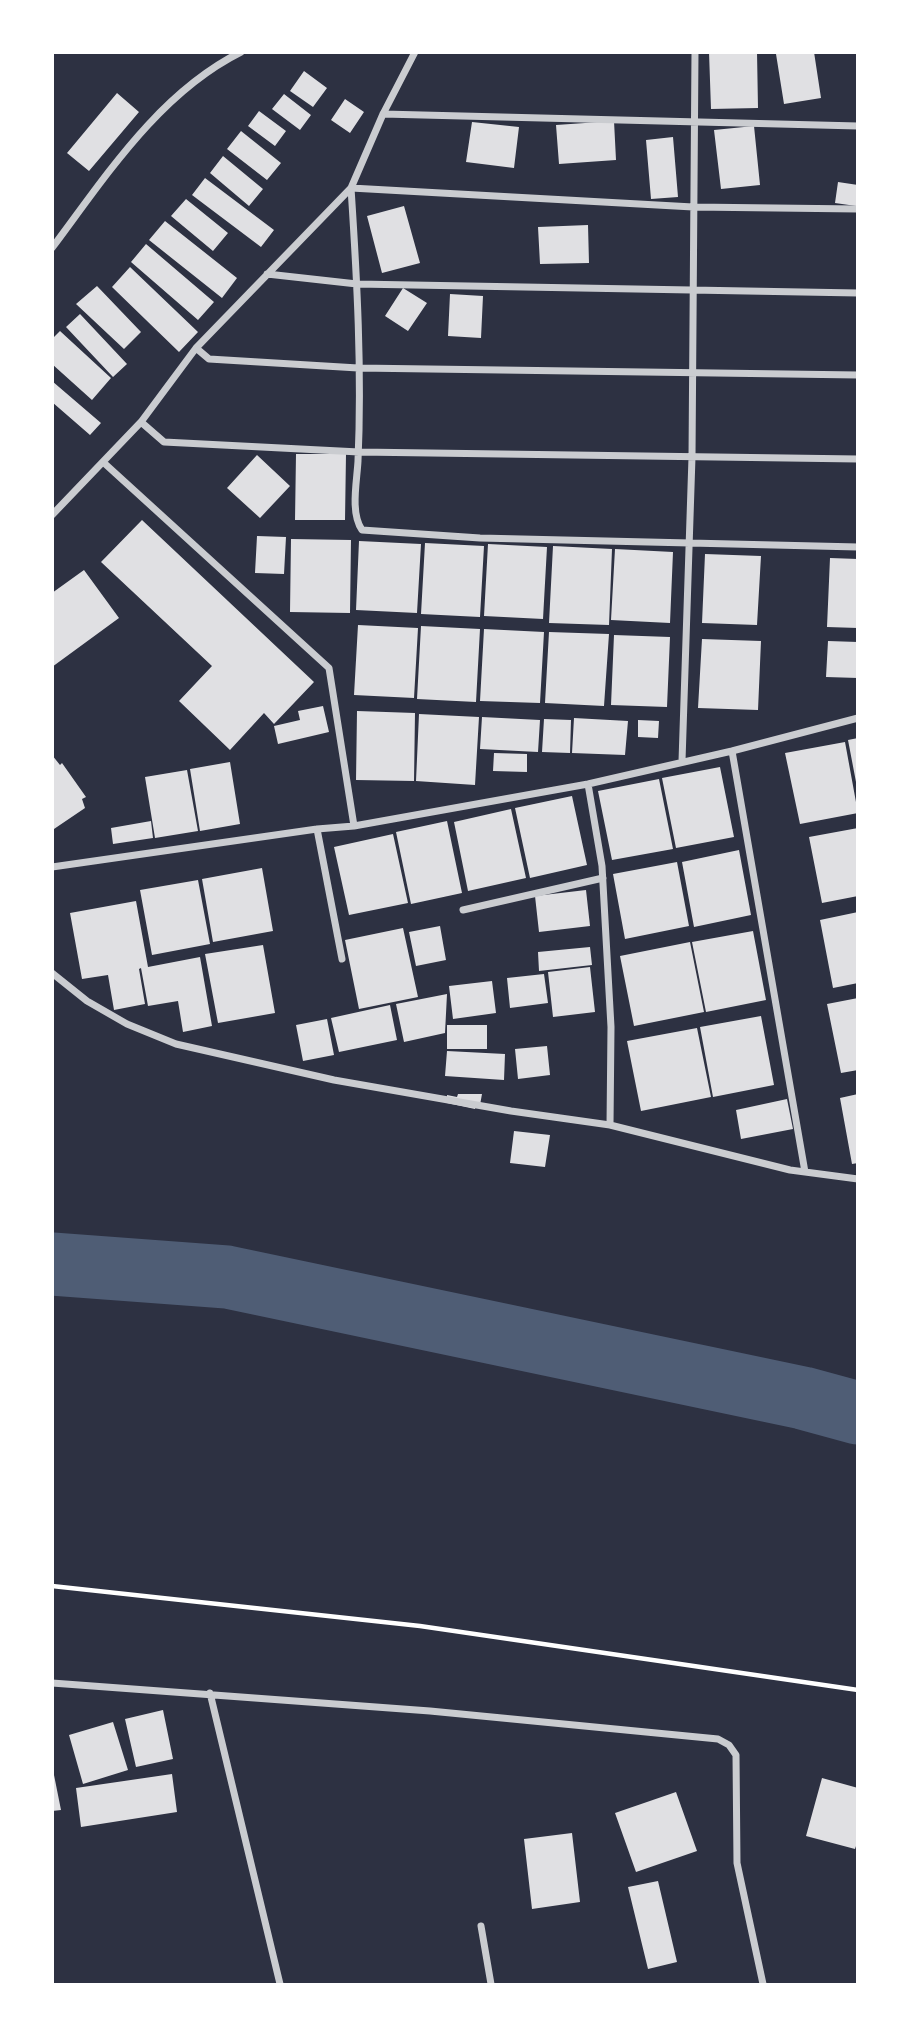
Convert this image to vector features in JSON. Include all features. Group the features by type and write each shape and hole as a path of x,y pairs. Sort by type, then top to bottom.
{"street":[{"path":"52,247 141,133 174,100 222,62 241,52"},
{"path":"52,515 141,422 196,348 351,188 383,114 415,52"},
{"path":"682,761 692,457 695,52"},
{"path":"383,114 858,126"},
{"path":"351,188 693,207 858,209"},
{"path":"351,188 357,284 359,452 356,513 362,530 480,538 858,547"},
{"path":"267,274 357,284 858,293"},
{"path":"196,348 209,359 358,368 858,374"},
{"path":"141,422 164,442 359,452 858,458"},
{"path":"103,463 329,668 354,826"},
{"path":"52,867 354,826 588,784 732,751 858,718"},
{"path":"732,751 805,1172"},
{"path":"588,784 603,878 611,1027 610,1125"},
{"path":"317,829 342,959"},
{"path":"463,910 603,878"},
{"path":"52,973 87,1001 127,1024 176,1044 334,1080 510,1111 610,1125 805,1172 858,1180"},
{"path":"52,1683 430,1711 718,1738 729,1745 736,1755 737,1863 762,1984"},
{"path":"211,1693 281,1984"},
{"path":"481,1926 491,1984"}],"path":[{"path":"52,1586 420,1626 858,1690"}],"building":[{"path":"709,52 757,52 758,108 711,109"},
{"path":"814,52 821,98 784,104 776,54"},
{"path":"304,71 327,88 313,107 290,91"},
{"path":"117,93 139,112 89,171 67,153"},
{"path":"284,94 311,115 300,130 272,109"},
{"path":"345,99 364,112 350,133 331,120"},
{"path":"259,111 286,131 275,146 248,126"},
{"path":"614,121 616,160 559,164 556,125"},
{"path":"472,122 519,127 514,168 466,162"},
{"path":"754,126 760,185 721,189 714,130"},
{"path":"241,131 281,163 267,180 227,149"},
{"path":"673,137 678,197 651,199 646,140"},
{"path":"223,156 263,189 249,206 210,173"},
{"path":"205,178 274,230 261,247 192,195"},
{"path":"838,182 858,185 856,206 835,203"},
{"path":"186,199 228,233 213,251 171,216"},
{"path":"404,206 420,263 382,273 367,216"},
{"path":"165,221 237,278 222,298 149,240"},
{"path":"588,225 589,263 540,264 538,227"},
{"path":"146,244 214,302 198,320 131,262"},
{"path":"130,267 198,332 179,352 112,287"},
{"path":"97,286 141,332 124,349 76,304"},
{"path":"403,288 427,303 408,331 385,316"},
{"path":"450,294 483,296 481,338 448,336"},
{"path":"80,314 127,364 113,377 66,327"},
{"path":"60,331 111,378 92,400 52,364 52,339"},
{"path":"52,381 101,423 90,435 52,402"},
{"path":"296,454 346,454 345,520 295,520"},
{"path":"257,455 290,486 260,518 227,488"},
{"path":"142,520 314,682 274,724 264,713 230,750 179,701 212,666 101,562"},
{"path":"257,536 286,537 284,574 255,573"},
{"path":"291,539 351,540 350,613 290,612"},
{"path":"359,541 421,544 417,613 356,610"},
{"path":"425,543 484,546 480,617 421,614"},
{"path":"488,544 547,547 543,619 484,616"},
{"path":"553,546 612,549 609,625 549,623"},
{"path":"615,549 673,552 670,623 611,620"},
{"path":"705,554 761,556 757,625 702,623"},
{"path":"830,558 858,559 858,628 827,627"},
{"path":"84,570 119,618 52,667 52,593"},
{"path":"358,625 418,628 414,698 354,695"},
{"path":"421,626 480,629 476,702 417,699"},
{"path":"484,629 544,632 540,703 480,701"},
{"path":"549,632 609,634 604,706 545,703"},
{"path":"614,635 670,637 667,707 611,705"},
{"path":"702,639 761,641 758,710 698,708"},
{"path":"828,641 858,642 858,678 826,677"},
{"path":"323,706 329,732 278,744 274,726 300,720 298,711"},
{"path":"357,711 415,713 414,781 356,780"},
{"path":"419,714 479,717 475,785 416,781"},
{"path":"482,717 540,720 538,752 480,749"},
{"path":"574,718 628,721 625,755 572,753"},
{"path":"544,719 571,720 570,753 542,752"},
{"path":"638,720 659,721 658,738 638,737"},
{"path":"858,738 858,781 856,782 848,740"},
{"path":"845,742 858,813 800,824 785,753"},
{"path":"494,753 527,754 527,772 493,771"},
{"path":"52,755 60,765 62,763 86,797 82,799 85,808 54,829"},
{"path":"230,762 240,824 200,831 190,769"},
{"path":"720,767 734,837 676,848 662,778"},
{"path":"187,770 198,831 155,838 145,777"},
{"path":"659,779 673,849 612,860 598,791"},
{"path":"572,796 587,865 530,878 515,808"},
{"path":"511,809 526,878 468,891 454,822"},
{"path":"151,821 153,838 113,844 111,828"},
{"path":"447,821 462,893 411,904 396,832"},
{"path":"858,828 858,896 822,903 809,837"},
{"path":"393,834 408,903 349,915 334,847"},
{"path":"739,850 751,915 694,927 682,862"},
{"path":"677,862 689,926 625,939 613,874"},
{"path":"262,868 273,931 213,942 202,879"},
{"path":"198,880 210,944 152,955 140,890"},
{"path":"586,890 590,926 539,932 535,896"},
{"path":"136,901 148,967 200,957 212,1026 183,1032 178,1001 148,1006 141,968 145,1004 114,1010 108,975 82,979 70,913"},
{"path":"858,912 858,983 833,988 820,920"},
{"path":"440,926 446,960 416,966 409,932"},
{"path":"403,928 418,997 359,1009 345,940"},
{"path":"753,931 766,1000 706,1012 692,942"},
{"path":"690,942 704,1012 634,1026 620,956"},
{"path":"263,945 275,1013 218,1023 205,954"},
{"path":"590,947 592,965 539,971 538,952"},
{"path":"590,967 595,1012 553,1017 548,972"},
{"path":"544,974 548,1003 510,1008 507,978"},
{"path":"492,981 496,1013 453,1019 449,986"},
{"path":"447,994 445,1033 404,1042 396,1004"},
{"path":"858,998 858,1070 841,1073 827,1004"},
{"path":"390,1005 397,1040 339,1052 331,1018"},
{"path":"761,1016 774,1085 713,1097 700,1027"},
{"path":"327,1019 334,1055 303,1061 296,1025"},
{"path":"447,1025 487,1025 487,1049 447,1049"},
{"path":"697,1028 711,1097 641,1111 627,1041"},
{"path":"547,1046 550,1075 518,1079 515,1049"},
{"path":"447,1051 505,1054 504,1080 445,1076"},
{"path":"458,1094 482,1094 480,1105 476,1104 475,1109 447,1103 447,1095 457,1097"},
{"path":"858,1094 858,1163 852,1164 840,1098"},
{"path":"787,1099 793,1129 741,1139 736,1110"},
{"path":"514,1131 550,1135 545,1167 510,1163"},
{"path":"163,1710 173,1759 136,1767 125,1719"},
{"path":"113,1722 128,1770 83,1784 69,1735"},
{"path":"52,1765 61,1810 52,1811"},
{"path":"172,1774 177,1812 81,1827 76,1788"},
{"path":"822,1778 858,1788 858,1840 855,1849 806,1836"},
{"path":"676,1792 697,1851 636,1872 615,1813"},
{"path":"572,1833 580,1902 532,1909 524,1839"},
{"path":"658,1881 677,1962 648,1969 628,1887"}],"waterway":[{"path":"52,1264 227,1277 803,1398 858,1413"}]}
